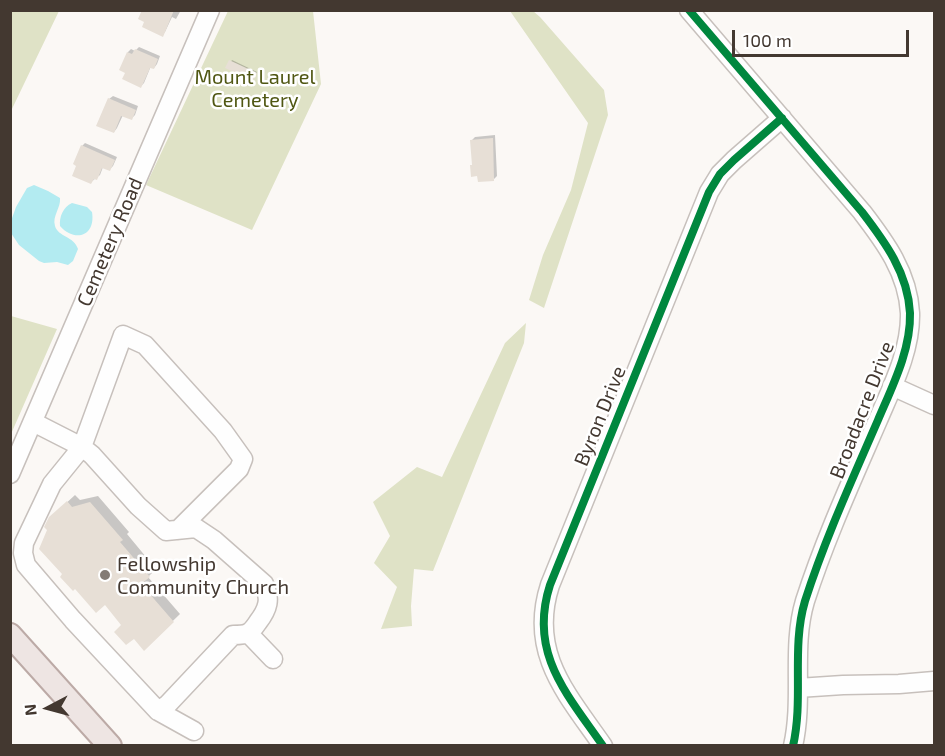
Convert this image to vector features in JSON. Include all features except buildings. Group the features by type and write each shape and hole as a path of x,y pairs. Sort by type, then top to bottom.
{"main road":[{"path":"10,635 110,746"}],"street":[{"name":"Cemetery Road","path":"10,474 210,10"},
{"name":"Broadacre Drive","path":"689,10 873,226 902,275 910,312 909,331 900,368 824,546 805,602 798,641 798,719 793,746"},
{"name":"Byron Drive","path":"603,746 559,682 546,650 543,616 549,585 709,192 720,174 782,118"},
{"path":"178,530 239,469 243,459 223,431 145,345 123,335 82,447 52,484 24,543 23,553 26,564 73,620 158,711 194,731"},
{"path":"892,386 934,405"},
{"path":"33,422 92,454 138,506 166,531 196,528 214,540 264,584 269,602 254,628 248,633 233,636 168,704 158,711"},
{"path":"248,633 273,659"},
{"path":"798,688 911,684 934,681"}],"green space":[{"path":"10,11 59,11 11,111"},
{"name":"Mount Laurel Cemetery","path":"228,11 313,11 321,84 252,230 146,185"},
{"path":"510,11 533,11 540,17 604,90 608,115 544,308 529,300 543,255 571,190 588,123"},
{"path":"10,316 57,329 11,434"},
{"path":"526,323 524,343 433,571 414,569 412,626 381,629 397,587 374,563 390,536 373,502 417,467 442,477 505,343"}],"water":[{"path":"34,185 60,198 55,226 59,232 73,241 78,249 73,261 68,265 39,261 19,245 11,233 11,221 16,207 27,188"},
{"path":"72,203 87,207 92,212 91,227 83,234 72,234 60,226 62,213"}],"cycle path":[{"path":"689,10 862,212 894,259 908,298 909,327 900,368 830,532 805,601 799,637 798,710 793,746"},
{"path":"603,746 565,690 548,652 544,632 544,609 550,585 709,192 720,174 782,118"}],"place":[{"name":"Fellowship Community Church","path":"105,575"}]}
